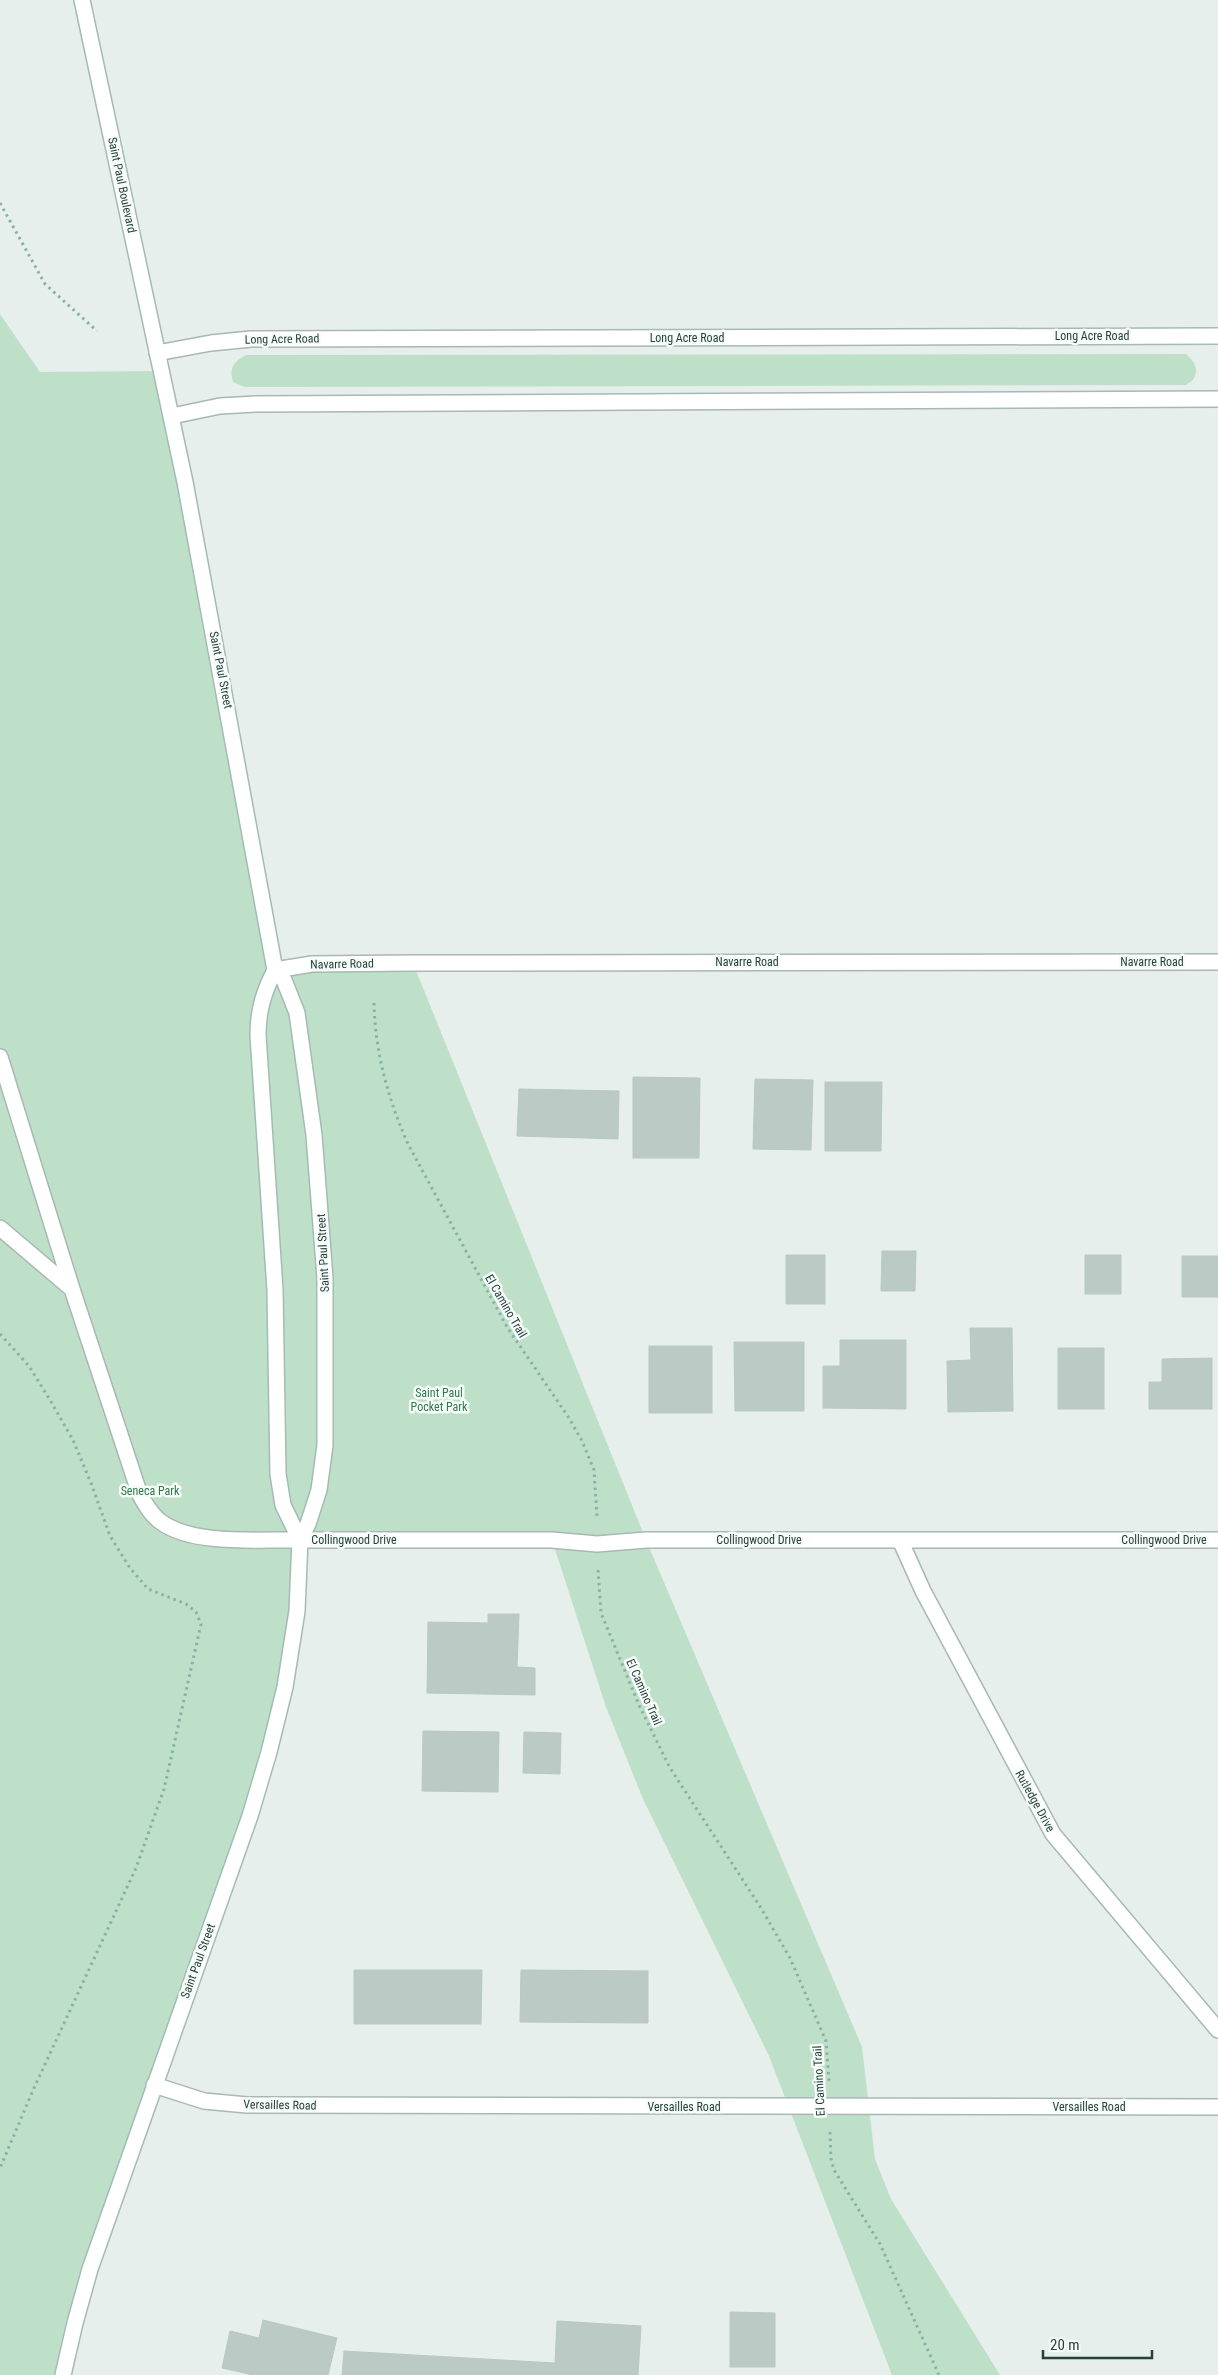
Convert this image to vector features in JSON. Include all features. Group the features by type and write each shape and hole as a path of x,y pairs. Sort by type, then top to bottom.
{"street":[{"name":"Saint Paul Boulevard","path":"82,0 161,370"},
{"name":"Long Acre Road","path":"158,353 210,343 251,339 1218,336"},
{"name":"Saint Paul Street","path":"63,2375 74,2323 90,2269 250,1816 269,1752 285,1687 294,1634 300,1540 314,1508 323,1475 326,1348 325,1278 317,1161 300,1027 289,990 276,970 199,552 161,370"},
{"path":"172,416 220,406 256,404 1218,399"},
{"name":"Navarre Road","path":"276,970 312,964 414,963 1218,962"},
{"name":"Saint Paul Street","path":"276,970 261,1002 258,1034 275,1290 278,1474 283,1505 300,1540"},
{"name":"Collingwood Drive","path":"0,1057 72,1289 140,1495 148,1510 160,1522 176,1530 196,1536 216,1538 552,1540 598,1544 646,1540 1218,1540"},
{"path":"0,1228 72,1289"},
{"name":"Rutledge Drive","path":"900,1540 923,1591 1053,1834 1218,2030"},
{"name":"Versailles Road","path":"154,2085 204,2101 247,2105 829,2108 1218,2107"}],"path":[{"path":"0,203 45,284 97,331"},
{"name":"El Camino Trail","path":"374,1003 376,1039 382,1071 395,1116 408,1144 507,1327 569,1418 590,1456 596,1484 599,1600 605,1625 653,1736 670,1768 762,1908 790,1958 826,2041 829,2063 831,2159 834,2170 880,2244 939,2375"},
{"path":"0,1334 29,1366 50,1400 72,1440 91,1483 110,1536 130,1568 148,1589 186,1604 196,1612 201,1624 164,1789 136,1868 34,2088 0,2168"}],"green space":[{"name":"Seneca Park","path":"0,314 40,372 161,371 275,969 413,963 646,1540 862,2047 875,2159 891,2199 1000,2375 892,2375 769,2056 643,1799 606,1707 552,1540 301,1540 285,1687 154,2085 63,2375 0,2375"},
{"path":"1186,354 1194,362 1196,372 1193,380 1186,385 245,387 233,382 232,373 235,363 246,355"}],"building":[{"path":"633,1077 700,1078 699,1158 633,1158"},
{"path":"755,1079 813,1080 811,1150 753,1149"},
{"path":"825,1082 882,1082 881,1151 825,1151"},
{"path":"519,1089 619,1091 618,1139 517,1136"},
{"path":"882,1251 916,1251 915,1291 881,1291"},
{"path":"786,1255 825,1255 825,1304 786,1304"},
{"path":"1085,1255 1121,1255 1121,1294 1085,1294"},
{"path":"1182,1256 1218,1256 1218,1297 1182,1297"},
{"path":"970,1328 1012,1328 1013,1411 948,1412 947,1361 971,1360"},
{"path":"840,1340 906,1340 906,1409 823,1408 823,1366 840,1366"},
{"path":"734,1342 804,1342 804,1411 735,1411"},
{"path":"649,1346 712,1346 712,1413 649,1413"},
{"path":"1058,1348 1104,1348 1104,1409 1058,1409"},
{"path":"1212,1358 1212,1409 1149,1409 1149,1382 1162,1382 1162,1359"},
{"path":"488,1614 519,1614 517,1667 535,1668 535,1695 427,1693 428,1622 488,1623"},
{"path":"423,1731 499,1732 498,1792 422,1791"},
{"path":"524,1732 561,1733 560,1774 523,1773"},
{"path":"354,1970 482,1970 481,2024 354,2024"},
{"path":"521,1970 648,1971 648,2023 520,2022"},
{"path":"730,2312 775,2313 775,2367 730,2367"},
{"path":"263,2320 337,2338 328,2375 253,2375 222,2368 230,2331 259,2338"},
{"path":"557,2321 641,2326 638,2375 342,2375 344,2351 555,2363"}],"park label":[{"name":"Saint Paul Pocket Park","path":"439,1400"}]}
